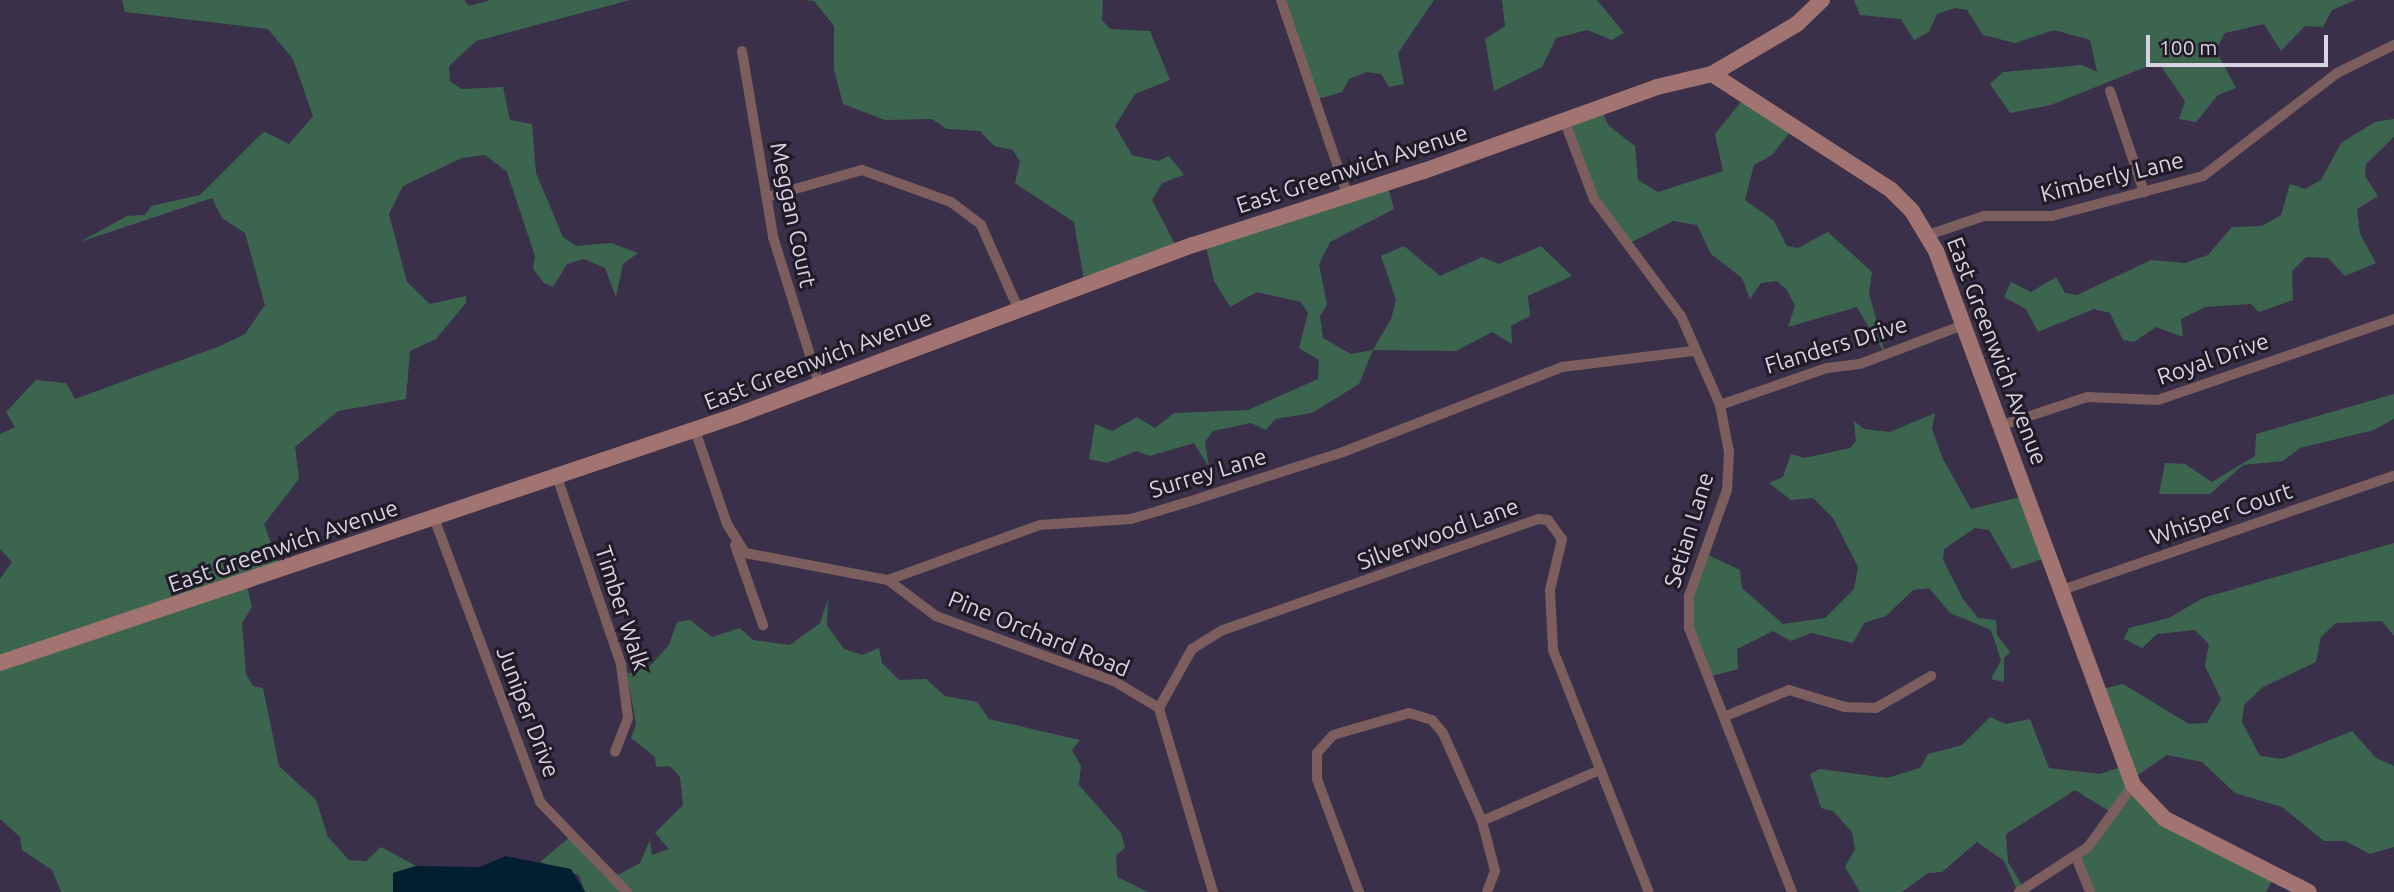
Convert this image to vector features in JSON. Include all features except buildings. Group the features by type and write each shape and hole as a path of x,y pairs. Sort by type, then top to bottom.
{"street":[{"path":"1281,0 1348,197"},
{"path":"1712,74 1797,24 1822,0"},
{"name":"Kimberly Lane","path":"1928,235 1972,218 2052,216 2203,176 2337,73 2394,45"},
{"name":"Meggan Court","path":"742,51 781,273 819,384"},
{"name":"East Greenwich Avenue","path":"0,663 695,430 1018,308 1348,197 1564,120 1712,74 1891,190 1928,235 2003,425 2133,785 2165,819 2309,892"},
{"path":"2110,91 2144,192"},
{"name":"Setian Lane","path":"1564,120 1594,199 1663,287 1720,405 1729,452 1727,489 1688,612 1693,645 1726,716 1792,892"},
{"path":"767,197 862,170 951,202 981,225 1018,308"},
{"name":"Royal Drive","path":"2003,425 2087,397 2158,401 2394,319"},
{"name":"Flanders Drive","path":"1720,405 1827,368 1860,364 1964,324"},
{"name":"Surrey Lane","path":"734,542 758,558 888,580 1040,525 1118,521 1188,502 1343,452 1562,367 1693,351"},
{"path":"695,430 763,625"},
{"name":"Whisper Court","path":"2062,590 2394,476"},
{"name":"Timber Walk","path":"557,477 628,695 628,718 615,752"},
{"name":"Juniper Drive","path":"434,518 540,802 627,892"},
{"name":"Silverwood Lane","path":"1159,708 1177,668 1207,638 1548,520 1562,539 1550,590 1549,635 1649,892"},
{"name":"Pine Orchard Road","path":"888,580 936,616 1114,681 1159,708"},
{"path":"1726,716 1789,690 1844,707 1876,708 1931,676"},
{"path":"1159,708 1213,892"},
{"path":"1359,892 1346,871 1314,768 1321,744 1333,735 1396,714 1432,720 1482,821 1495,871 1487,892"},
{"path":"1482,821 1600,770"},
{"path":"2020,892 2076,857 2133,785"},
{"path":"2076,857 2090,892"}],"green space":[{"path":"122,0 464,0 469,6 490,0 630,0 476,41 449,66 450,81 461,89 503,87 510,120 532,124 536,173 563,237 576,246 611,243 638,253 623,264 616,297 605,268 584,259 567,264 553,287 544,283 533,269 535,256 507,172 485,155 462,158 403,186 389,214 407,282 430,304 466,296 466,303 436,339 410,351 406,399 338,411 295,447 299,479 264,524 281,570 246,583 252,607 242,623 246,674 253,686 263,688 279,766 316,800 328,837 349,860 366,861 381,847 416,866 393,873 393,892 61,892 52,870 22,850 20,837 0,819 0,579 12,562 0,549 0,434 15,427 6,412 36,380 66,383 75,399 220,346 245,334 265,305 245,233 222,218 212,198 80,242 127,216 145,215 151,206 200,195 259,136 265,132 289,144 313,116 293,59 268,29 125,12"},
{"path":"803,0 1103,0 1102,20 1110,29 1150,31 1170,80 1135,94 1115,126 1132,155 1158,161 1169,156 1184,175 1162,183 1152,200 1178,250 1084,280 1074,222 1015,183 1020,162 1013,150 994,146 980,131 947,129 932,119 885,120 843,104 834,70 834,26 814,1"},
{"path":"1282,0 1434,0 1398,53 1404,84 1389,87 1381,74 1367,72 1349,79 1342,92 1318,99"},
{"path":"1502,0 1597,0 1624,33 1612,40 1587,30 1556,38 1542,67 1494,91 1485,39 1505,26"},
{"path":"1854,0 2356,0 2332,10 2323,27 2305,26 2281,51 2264,24 2225,33 2216,50 2236,88 2218,95 2196,122 2179,119 2185,101 2158,62 2051,105 2010,113 1990,84 2003,72 2082,65 2097,72 2090,40 2054,30 2015,43 1983,35 1967,10 1955,8 1937,14 1929,32 1914,40 1901,19 1860,15"},
{"path":"1745,97 1794,127 1772,155 1754,165 1745,200 1774,221 1787,246 1798,248 1828,232 1872,272 1869,293 1886,356 1857,307 1788,327 1795,306 1787,290 1777,281 1761,283 1750,299 1742,278 1711,254 1697,225 1673,221 1630,243 1596,201 1565,124 1600,108 1609,126 1635,146 1638,180 1658,192 1723,171 1715,134"},
{"path":"2394,119 2394,137 2366,164 2365,176 2378,196 2357,209 2360,234 2376,263 2345,276 2328,258 2306,257 2292,271 2293,300 2259,312 2251,304 2205,307 2181,319 2183,337 2156,327 2134,342 2123,340 2110,313 2094,309 2038,332 2026,309 2004,297 2011,282 2031,292 2056,277 2065,293 2077,295 2151,260 2185,263 2208,255 2232,227 2262,226 2281,215 2290,184 2305,189 2321,180 2341,143 2375,122"},
{"path":"1388,186 1394,209 1330,242 1319,264 1327,305 1320,316 1323,338 1351,354 1373,350 1359,384 1312,413 1275,419 1266,430 1251,423 1213,431 1205,442 1209,467 1194,443 1150,456 1136,451 1107,463 1089,459 1095,424 1112,431 1137,417 1155,428 1174,413 1248,410 1318,379 1319,360 1299,348 1308,313 1301,302 1257,292 1230,307 1214,281 1205,242"},
{"path":"1404,246 1440,276 1482,257 1499,264 1541,246 1572,276 1528,296 1530,316 1511,326 1512,344 1492,332 1456,351 1373,350 1391,319 1396,300 1381,256"},
{"path":"2394,394 2394,419 2374,430 2300,448 2283,461 2243,465 2210,494 2159,494 2165,463 2185,464 2212,482 2255,456 2256,434"},
{"path":"1935,413 1932,429 1943,459 1971,509 2028,495 2043,559 2012,569 1989,530 1975,528 1944,549 1943,560 1963,599 1978,618 1996,620 1997,635 2010,652 2004,658 2004,682 1991,679 2001,660 1991,630 1950,613 1929,588 1913,590 1886,616 1864,623 1853,643 1811,633 1791,641 1773,631 1737,649 1738,669 1708,677 1692,636 1692,588 1706,554 1740,570 1742,588 1783,624 1825,618 1854,589 1858,567 1833,518 1813,498 1791,500 1769,483 1783,477 1791,454 1804,458 1850,448 1856,441 1854,421 1864,429 1890,432"},
{"path":"2394,543 2394,636 2382,621 2336,623 2321,637 2316,662 2263,687 2244,705 2242,722 2260,756 2283,759 2352,731 2376,758 2394,766 2394,847 2370,854 2345,841 2324,841 2282,807 2235,793 2202,762 2167,755 2132,779 2150,808 2275,875 2266,892 2091,892 2077,860 2115,815 2075,790 2006,834 2008,862 2023,887 2017,890 2004,861 1977,842 1942,872 1928,873 1902,892 1860,892 1845,867 1855,849 1852,832 1833,811 1821,808 1810,774 1820,769 1887,778 1920,768 1928,754 1962,745 1990,717 2006,724 2030,719 2049,768 2100,774 2124,766 2099,690 2123,684 2189,724 2207,723 2221,699 2205,666 2209,644 2195,630 2157,634 2142,648 2124,639 2129,628 2169,618 2203,598"},
{"path":"828,599 827,625 844,649 862,655 879,648 882,663 899,680 926,679 945,696 977,702 989,719 1080,740 1072,750 1081,766 1079,785 1121,833 1125,848 1116,855 1117,877 1148,892 585,892 579,875 540,862 570,837 618,875 640,863 650,840 652,855 669,849 655,833 683,805 680,777 670,766 656,767 655,757 631,738 636,724 627,674 650,666 669,645 677,622 690,620 712,637 740,628 753,640 790,645 820,623"}],"water":[{"path":"506,856 571,869 585,892 393,892 393,873 416,866 479,867"}]}
